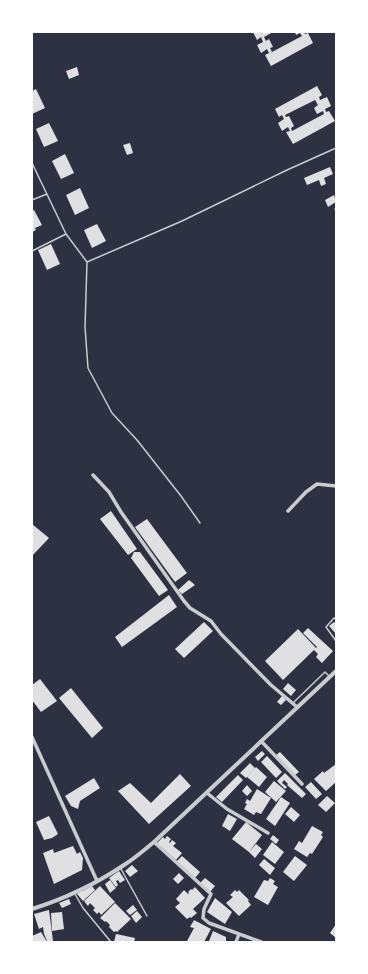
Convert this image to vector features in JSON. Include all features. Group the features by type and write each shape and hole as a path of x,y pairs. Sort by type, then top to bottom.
{"street":[{"path":"93,475 109,492 190,608 211,621 221,634 271,685 297,707"},
{"path":"288,511 306,492 317,484 336,486"},
{"path":"32,909 62,898 97,881 120,867 154,842 336,671"},
{"path":"32,737 97,881"},
{"path":"261,741 302,784"},
{"path":"207,793 227,809 268,833"},
{"path":"154,842 211,894 204,909 203,918 209,923 261,942"},
{"path":"236,942 239,934"}],"lane":[{"path":"87,262 182,221 336,148"},
{"path":"32,163 66,234 87,262 85,327 88,368 112,413 138,440 182,496 200,523"},
{"path":"32,200 47,194"},
{"path":"32,251 66,234"},
{"path":"336,619 334,618 326,627 336,641"},
{"path":"294,702 325,672 330,677"},
{"path":"120,867 146,916"},
{"path":"74,892 83,908 111,942"}],"building":[{"path":"253,32 273,32 264,37 266,41 269,39 273,47 270,48 272,52 302,36 300,33 296,35 295,32 304,32 305,34 308,33 313,43 271,66 265,55 269,53 267,49 261,53 257,45 263,42 261,37 257,40"},
{"path":"77,67 79,75 69,79 66,71"},
{"path":"317,86 322,95 319,97 320,100 327,97 331,106 325,109 326,112 329,111 335,121 293,144 286,132 290,131 288,127 282,131 278,123 284,119 282,115 279,117 275,109","holes":["315,100 318,105 314,108 317,114 323,111 324,114 292,131 291,128 294,126 289,116 286,117 285,115"]},
{"path":"36,89 45,108 32,114 32,91"},
{"path":"49,123 58,141 44,147 36,129"},
{"path":"130,143 133,153 127,155 123,145"},
{"path":"65,154 74,173 61,179 52,161"},
{"path":"330,167 333,174 324,178 326,184 321,186 319,180 307,185 304,178"},
{"path":"80,188 89,208 75,215 66,195"},
{"path":"334,195 336,202 328,207 325,200"},
{"path":"34,210 42,225 35,228 36,230 32,232 32,211"},
{"path":"97,224 106,241 92,248 84,230"},
{"path":"51,244 60,264 47,270 38,250"},
{"path":"111,511 137,549 128,555 100,519"},
{"path":"147,519 187,573 175,582 135,527"},
{"path":"32,524 49,538 32,556"},
{"path":"134,552 140,552 168,590 159,596 131,558"},
{"path":"189,580 195,585 182,594 178,590"},
{"path":"169,595 177,607 122,647 115,637"},
{"path":"204,622 213,631 184,658 175,649"},
{"path":"334,622 336,624 336,634 329,626"},
{"path":"308,628 333,651 322,663 316,657 318,654 314,650 283,680 265,661 298,629 316,648 317,647 303,633"},
{"path":"40,679 57,701 41,712 32,700 32,685"},
{"path":"288,683 296,690 291,696 283,689"},
{"path":"71,688 103,728 92,738 59,698"},
{"path":"282,696 286,700 281,705 277,702"},
{"path":"262,751 265,754 258,761 255,757"},
{"path":"280,752 299,772 295,775 276,755"},
{"path":"267,756 282,772 276,778 261,762"},
{"path":"250,763 255,768 246,778 240,773"},
{"path":"336,764 336,782 326,791 314,779 323,771 324,773"},
{"path":"256,767 267,777 259,787 247,777"},
{"path":"285,773 306,794 302,798 287,785 288,784 284,780 282,783 287,787 285,789 277,781"},
{"path":"180,774 191,786 149,824 118,791 130,783 151,803"},
{"path":"238,775 243,780 222,802 216,797"},
{"path":"94,778 100,788 80,801 78,809 71,806 65,796"},
{"path":"274,781 286,791 276,802 265,792"},
{"path":"311,782 322,794 316,799 305,787"},
{"path":"247,785 252,791 247,796 242,791"},
{"path":"257,789 271,798 261,814 256,812 254,815 244,809 247,804 245,803 247,799 250,801"},
{"path":"327,796 335,803 326,812 318,805"},
{"path":"281,797 290,803 275,826 266,819"},
{"path":"291,807 300,815 294,822 285,814"},
{"path":"228,814 237,819 230,831 222,826"},
{"path":"49,816 58,834 52,838 44,840 36,822"},
{"path":"246,822 262,835 249,852 232,839"},
{"path":"312,826 323,832 321,835 323,837 312,854 310,853 307,857 294,849 299,841 302,843"},
{"path":"273,835 279,840 276,844 270,839"},
{"path":"167,836 171,839 169,842 170,843 172,840 176,843 173,846 182,853 176,860 157,843 163,837 165,839"},
{"path":"272,842 284,852 275,864 263,855"},
{"path":"256,844 262,849 255,858 249,852"},
{"path":"73,846 77,854 80,852 83,858 82,870 54,884 43,853 53,849 54,853"},
{"path":"182,856 200,872 195,878 177,861"},
{"path":"295,856 307,865 294,881 283,872"},
{"path":"264,859 275,868 270,875 259,865"},
{"path":"132,865 138,871 130,877 125,871"},
{"path":"119,871 125,880 120,883 118,880 116,881 118,885 116,887 109,878"},
{"path":"179,873 184,878 178,884 173,879"},
{"path":"205,878 215,886 210,892 200,883"},
{"path":"270,878 275,881 273,884 278,887 268,905 254,897 264,880 268,881"},
{"path":"110,880 116,888 110,893 105,884"},
{"path":"92,886 95,890 83,901 77,894"},
{"path":"100,886 115,902 101,915 99,912 97,914 93,910 95,908 90,903 88,906 84,901"},
{"path":"195,887 205,898 193,909 197,913 191,918 190,917 187,919 175,907 180,903 176,899 184,890 188,894 191,889 192,890"},
{"path":"235,890 237,892 239,890 249,900 248,901 251,905 239,916 226,903 233,897 230,895"},
{"path":"215,898 232,912 225,924 207,912"},
{"path":"69,899 71,904 62,908 59,903"},
{"path":"115,903 131,919 117,932 114,932 106,921 105,922 100,918"},
{"path":"133,905 137,910 130,915 126,911"},
{"path":"49,910 53,941 47,941 43,927 39,929 34,914"},
{"path":"137,911 142,917 136,923 131,916"},
{"path":"62,912 64,929 52,931 51,913"},
{"path":"194,920 211,929 204,942 187,941 194,928 190,927"},
{"path":"336,924 336,938 330,933"},
{"path":"213,931 226,937 226,942 209,941"},
{"path":"41,932 47,942 32,942 32,936"},
{"path":"116,934 135,938 134,942 114,942"}]}
